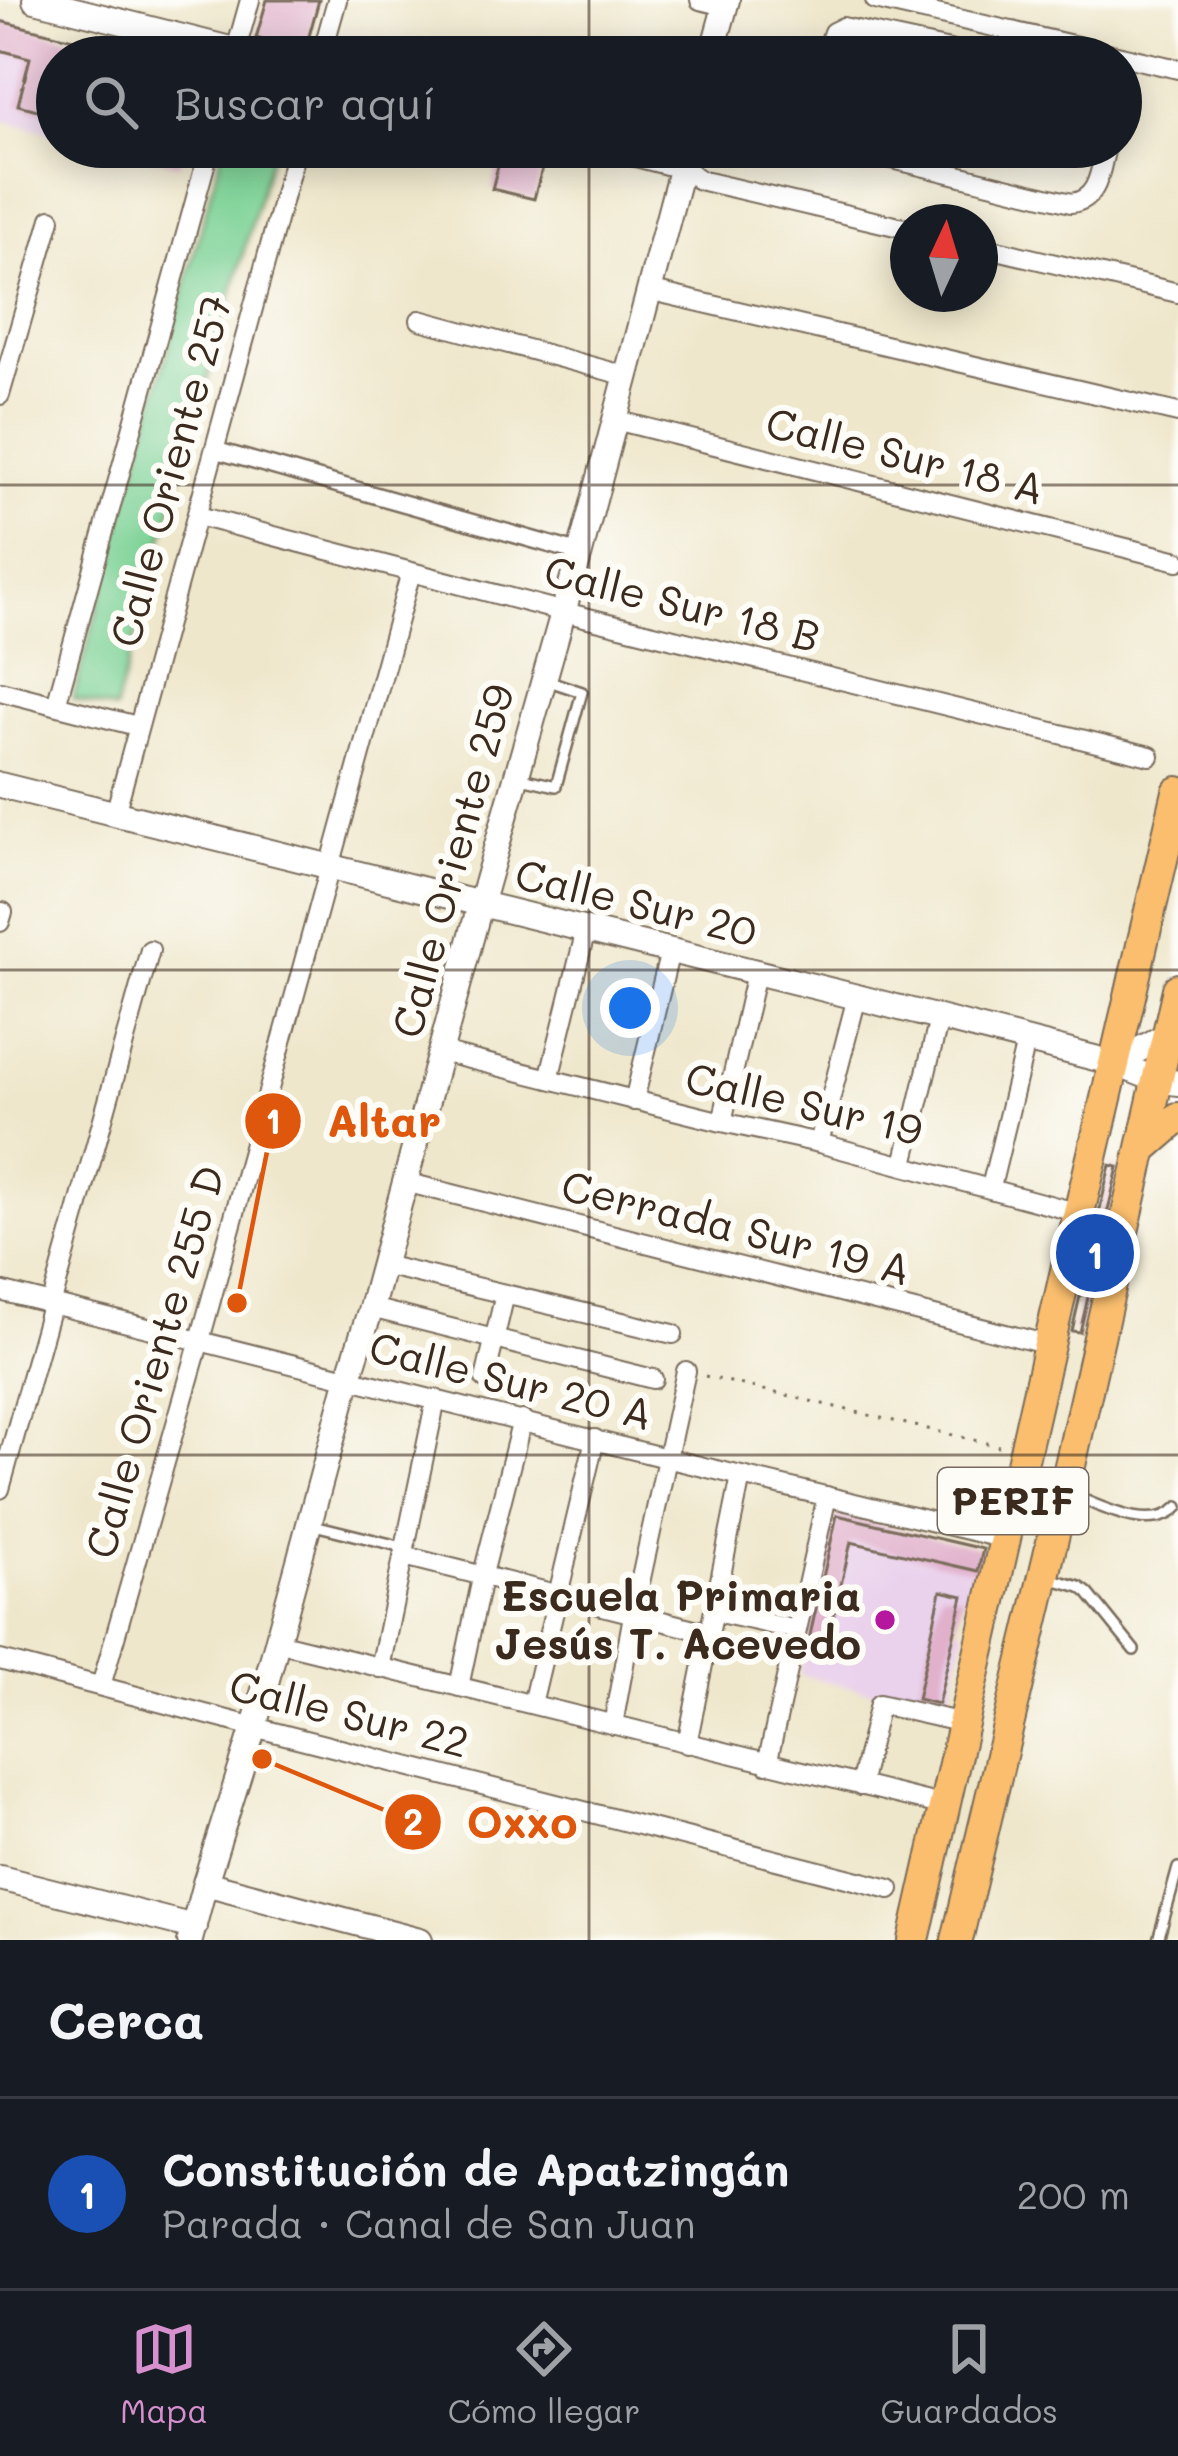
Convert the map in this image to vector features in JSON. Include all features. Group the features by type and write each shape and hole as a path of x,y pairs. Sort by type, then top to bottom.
{"main road":[{"name":"PERIF","path":"914,1940 1178,793"},
{"name":"PERIF","path":"957,1940 1142,1149 1168,1081 1178,989"},
{"path":"1142,1149 1178,1118"}],"street":[{"path":"35,0 105,8 184,36"},
{"path":"240,36 250,0"},
{"path":"327,36 338,0"},
{"path":"875,0 1035,36"},
{"path":"714,36 718,2"},
{"path":"832,36 843,27 885,36"},
{"path":"1011,36 1013,31"},
{"path":"1142,61 1178,69"},
{"name":"Calle Oriente 257","path":"56,705 204,168"},
{"name":"Calle Oriente 257","path":"115,814 291,168"},
{"name":"Calle Oriente 259","path":"192,1934 371,1308 681,168"},
{"path":"691,168 699,180 890,225"},
{"path":"932,168 1078,203 1094,191 1100,168"},
{"path":"0,395 51,219"},
{"path":"998,250 1178,293"},
{"path":"648,290 1178,412"},
{"path":"420,320 626,376"},
{"name":"Calle Sur 18 A","path":"615,420 1178,562"},
{"path":"214,450 580,553"},
{"name":"Calle Sur 18 B","path":"198,516 1150,757"},
{"name":"Calle Oriente 255 D","path":"101,1686 411,572"},
{"path":"0,691 137,726"},
{"name":"Calle Sur 20","path":"0,785 857,997 1168,1081"},
{"path":"549,1079 586,930"},
{"path":"0,1489 150,950"},
{"path":"634,1101 670,951"},
{"path":"722,1123 756,973"},
{"path":"818,1142 857,997"},
{"path":"904,1164 939,1019"},
{"path":"1114,1063 1173,1031"},
{"path":"991,1187 1025,1042"},
{"name":"Calle Sur 19","path":"441,1052 722,1123 818,1142 1079,1213"},
{"name":"Cerrada Sur 19 A","path":"405,1182 1049,1345"},
{"path":"382,1265 673,1334"},
{"name":"Calle Sur 20 A","path":"0,1291 1005,1539"},
{"path":"485,1379 505,1294"},
{"path":"371,1308 653,1379"},
{"path":"613,1725 686,1371"},
{"path":"380,1668 436,1399"},
{"path":"459,1687 522,1420"},
{"path":"532,1704 596,1439"},
{"path":"687,1744 741,1476"},
{"path":"766,1763 826,1496"},
{"path":"405,1552 482,1578 710,1634"},
{"path":"715,1612 796,1630"},
{"path":"277,1642 945,1806"},
{"name":"Calle Sur 22","path":"0,1660 890,1889"},
{"path":"860,1786 879,1704 963,1723"},
{"path":"0,1878 192,1934"},
{"path":"205,1883 420,1940"}],"lane":[{"path":"518,777 556,786 582,692 544,680"},
{"path":"1064,1492 1124,1515 1154,1519 1178,1508"},
{"path":"309,1523 405,1552"},
{"path":"1043,1576 1088,1593 1134,1650"},
{"path":"1158,1940 1178,1868"}],"path":[{"path":"686,1371 1024,1452"}],"shaded area":[{"path":"0,20 64,36 36,36 36,129 0,120"},
{"name":"Escuela Primaria Jesús T. Acevedo","path":"836,1515 984,1549 973,1598 963,1597 956,1627 965,1630 947,1709 799,1675"}],"green space":[{"path":"217,168 267,168 115,710 73,699"}],"building":[{"path":"267,0 319,0 309,36 257,36"},
{"path":"0,21 61,36 36,36 36,110 18,105 30,58 0,50"},
{"path":"498,168 542,168 534,199 492,189"},
{"path":"1110,1165 1118,1167 1080,1332 1072,1331"},
{"path":"837,1515 983,1549 978,1571 851,1542 824,1657 806,1653"},
{"path":"941,1591 963,1596 938,1704 917,1699"}],"place":[{"name":"Constitución de Apatzingán","path":"1095,1253"},
{"name":"Altar","path":"237,1303"},
{"name":"Escuela Primaria Jesús T. Acevedo","path":"885,1620"},
{"name":"Oxxo","path":"262,1759"}]}
